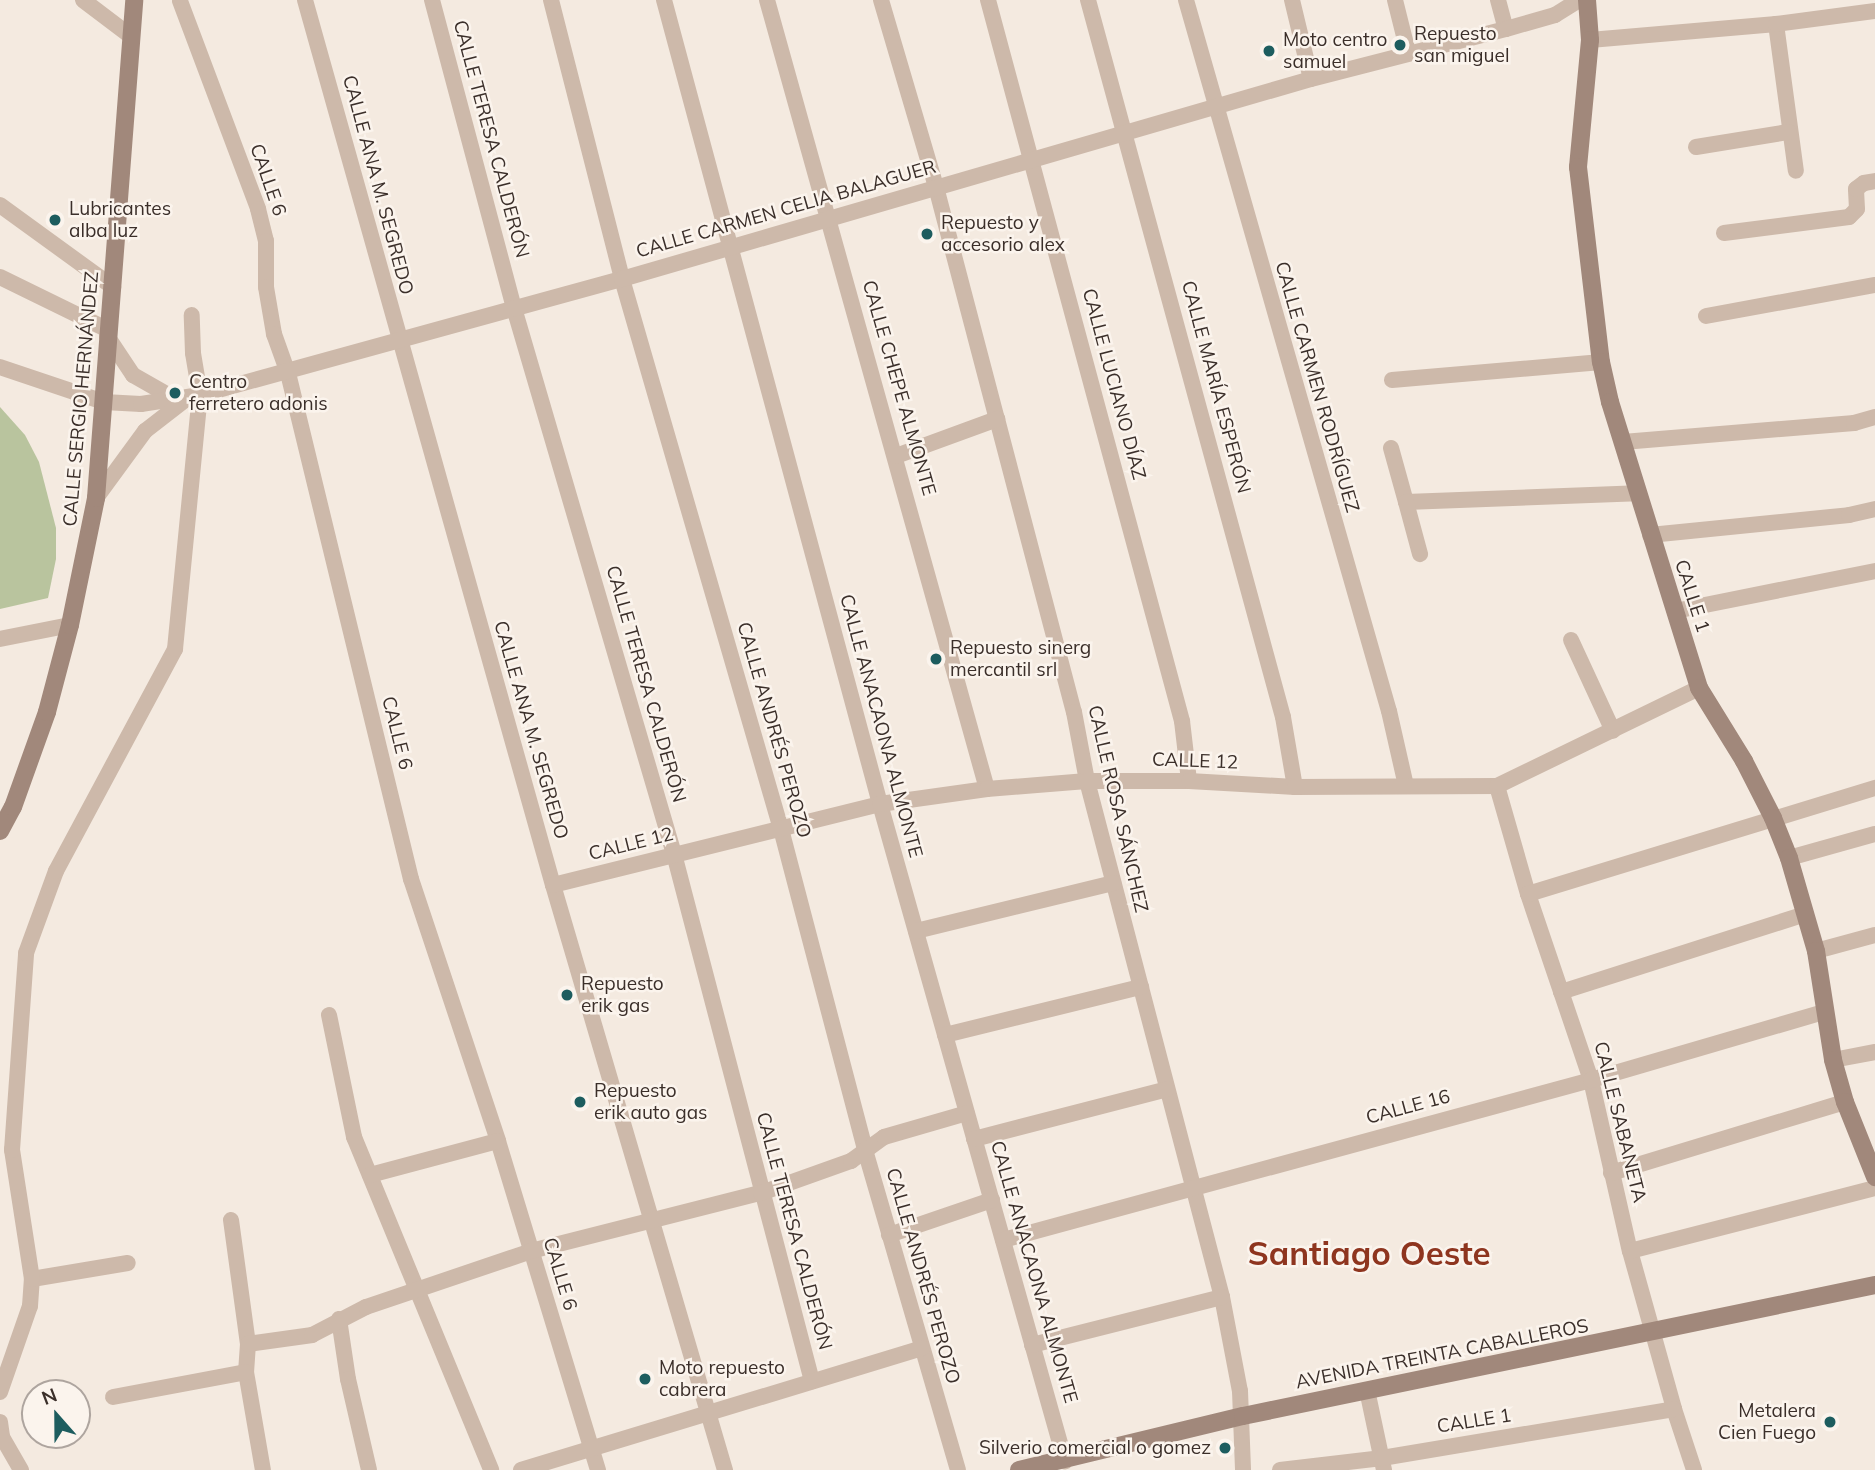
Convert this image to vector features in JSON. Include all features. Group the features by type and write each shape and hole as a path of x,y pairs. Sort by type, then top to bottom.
{"street":[{"path":"83,0 132,37"},
{"name":"CALLE SERGIO HERNÁNDEZ","path":"0,831 13,807 47,712 71,625 96,498 134,0"},
{"name":"CALLE 6","path":"179,0 258,209 266,241 266,287 272,322 288,373 411,879 498,1141 598,1470"},
{"name":"CALLE ANA M. SEGREDO","path":"305,0 553,885 724,1470"},
{"name":"CALLE TERESA CALDERÓN","path":"432,0 514,308 674,854 812,1381"},
{"name":"CALLE ANDRÉS PEROZO","path":"551,0 622,279 781,829 865,1150 958,1470"},
{"name":"CALLE ANACAONA ALMONTE","path":"664,0 880,804 1065,1461"},
{"name":"CALLE CHEPE ALMONTE","path":"767,0 897,456 987,789"},
{"name":"CALLE ROSA SÁNCHEZ","path":"881,0 936,187 997,419 1074,712 1087,781 1222,1297 1242,1416 1244,1470"},
{"name":"CALLE LUCIANO DÍAZ","path":"988,0 1182,721 1189,780"},
{"name":"CALLE MARÍA ESPERÓN","path":"1088,0 1283,717 1295,787"},
{"name":"CALLE CARMEN RODRÍGUEZ","path":"1186,0 1214,108 1389,711 1406,786"},
{"path":"1292,0 1311,79"},
{"path":"1395,0 1408,52"},
{"path":"1498,0 1506,29"},
{"name":"CALLE CARMEN CELIA BALAGUER","path":"0,367 104,402 141,404 189,397 288,373 398,339 622,279 1311,79 1506,29 1555,15 1579,0"},
{"name":"CALLE 1","path":"1587,0 1590,40 1578,167 1601,362 1637,493 1699,688 1744,761 1773,818 1789,858 1816,951 1833,1060 1845,1102 1875,1177"},
{"path":"1590,40 1776,24 1875,11"},
{"path":"1776,24 1796,172"},
{"path":"1696,147 1789,132"},
{"path":"1724,233 1849,217 1857,209 1856,189 1864,183 1875,181"},
{"path":"0,205 113,287"},
{"path":"0,277 108,333 122,364 133,375 189,397"},
{"path":"1706,316 1875,285"},
{"path":"0,1392 30,1306 32,1279 12,1150 26,953 56,872 175,649 193,352 192,315"},
{"path":"1392,380 1601,362"},
{"path":"96,498 145,431 189,397"},
{"path":"1623,442 1854,422 1875,417"},
{"path":"897,456 997,419"},
{"path":"1391,447 1420,554"},
{"path":"1406,502 1637,493"},
{"path":"1650,535 1849,515 1875,509"},
{"path":"1675,611 1875,571"},
{"path":"0,639 71,625"},
{"path":"1571,640 1613,732"},
{"name":"CALLE 12","path":"553,885 880,804 987,789 1087,781 1189,780 1295,787 1497,786 1699,688"},
{"name":"CALLE SABANETA","path":"1497,786 1528,894 1591,1080 1630,1251 1674,1409 1695,1470"},
{"path":"1528,894 1875,788"},
{"path":"1789,858 1875,834"},
{"path":"916,930 1114,883"},
{"path":"1561,992 1806,914"},
{"path":"1816,951 1875,935"},
{"path":"945,1035 1141,987"},
{"name":"CALLE 16","path":"1003,1240 1193,1186 1591,1080 1824,1012"},
{"path":"329,1016 354,1137 415,1291 491,1470"},
{"path":"1833,1060 1875,1052"},
{"path":"974,1139 1167,1089"},
{"path":"1611,1173 1845,1102"},
{"path":"248,1344 313,1335 340,1319 531,1251 761,1193 851,1161 884,1137 967,1113"},
{"path":"370,1175 498,1141"},
{"path":"1630,1251 1875,1188"},
{"path":"889,1235 992,1200"},
{"path":"230,1220 248,1344 246,1372 263,1470"},
{"path":"32,1279 128,1264"},
{"name":"AVENIDA TREINTA CABALLEROS","path":"1019,1470 1242,1416 1653,1334 1875,1285"},
{"path":"1032,1345 1222,1297"},
{"path":"340,1319 348,1379 369,1470"},
{"path":"520,1470 922,1348"},
{"path":"113,1397 246,1372"},
{"path":"1367,1390 1383,1464"},
{"name":"CALLE 1","path":"1280,1470 1383,1464 1674,1409"},
{"path":"0,1422 2,1437 21,1470"}],"green space":[{"path":"0,407 25,435 39,462 56,528 56,559 48,598 0,609"}],"place":[{"name":"Repuesto san miguel","path":"1400,45"},
{"name":"Moto centro samuel","path":"1269,51"},
{"name":"Lubricantes alba luz","path":"55,220"},
{"name":"Repuesto y accesorio alex","path":"927,234"},
{"name":"Centro ferretero adonis","path":"175,393"},
{"name":"Repuesto sinerg mercantil srl","path":"936,659"},
{"name":"Repuesto erik gas","path":"567,995"},
{"name":"Repuesto erik auto gas","path":"580,1102"},
{"name":"Moto repuesto cabrera","path":"645,1379"},
{"name":"Metalera Cien Fuego","path":"1830,1422"},
{"name":"Silverio comercial o gomez","path":"1225,1448"}],"district":[{"name":"Santiago Oeste","path":"1369,1253"}]}
